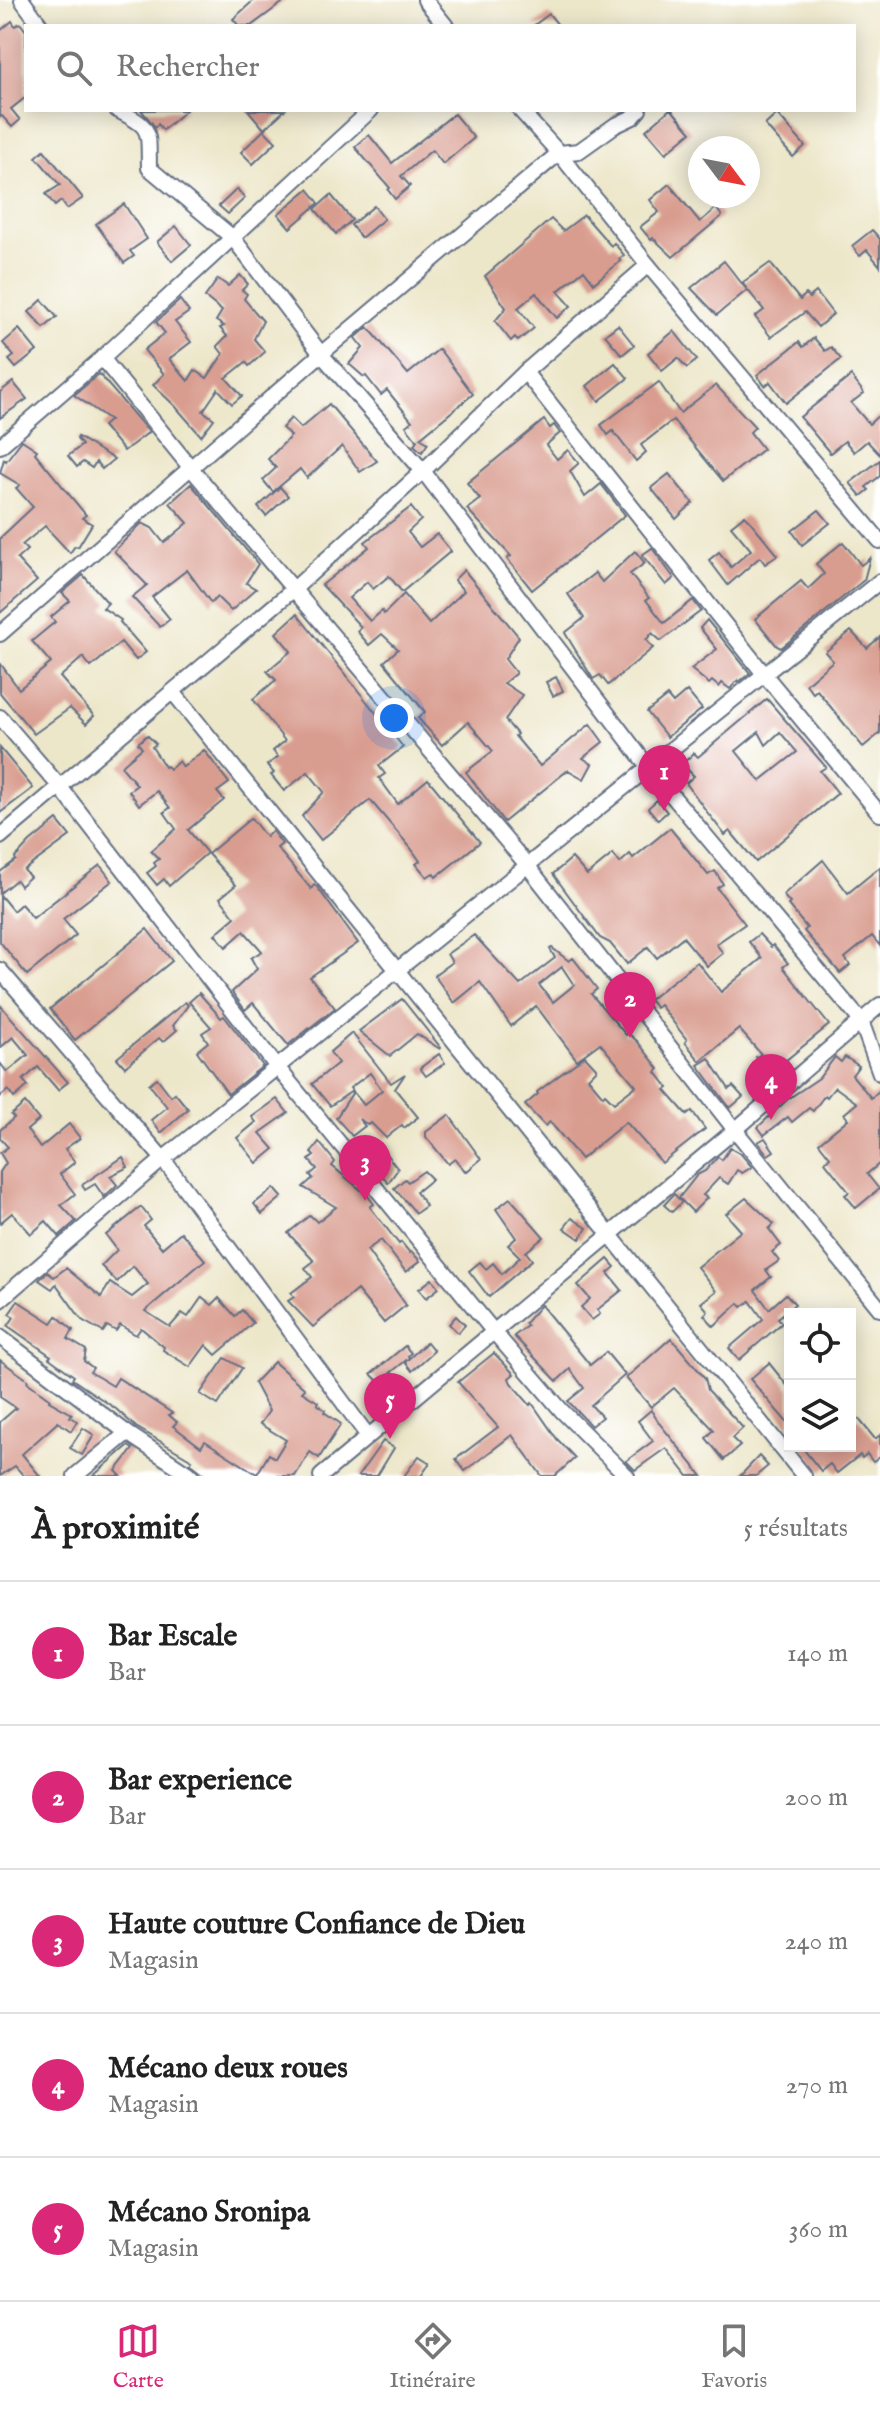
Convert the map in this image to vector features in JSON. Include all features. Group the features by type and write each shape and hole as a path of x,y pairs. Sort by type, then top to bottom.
{"street":[{"path":"22,0 40,24"},
{"path":"425,0 444,24"},
{"path":"122,112 137,118 147,131 149,168 233,238 321,354 423,471 649,768 861,1021 880,1073"},
{"path":"0,446 102,358 369,112"},
{"path":"522,112 880,541"},
{"path":"0,634 321,354 559,153 579,151 637,112"},
{"path":"0,837 294,589 525,372 648,265"},
{"path":"102,358 190,467 527,865 880,1309"},
{"path":"525,372 764,674 880,814"},
{"path":"0,1300 163,1159 880,581"},
{"path":"173,692 804,1476"},
{"path":"0,717 60,787 277,1067 494,1332 562,1411 627,1476"},
{"path":"0,970 163,1159 368,1436"},
{"path":"321,1476 880,1005"},
{"path":"0,1337 127,1433 192,1476"},
{"path":"75,1476 127,1433"}],"building":[{"path":"254,0 286,0 254,24 237,24 233,19"},
{"path":"549,14 557,24 536,24"},
{"path":"12,21 15,26 20,23 24,28 24,99 11,109 20,120 12,127 0,117 0,31"},
{"path":"143,112 184,112 163,130 158,124 155,127"},
{"path":"250,112 283,112 264,129"},
{"path":"667,112 674,112 691,132 666,153 646,130"},
{"path":"454,114 474,138 443,164 432,150 401,176 410,186 395,199 388,190 390,188 355,147 369,135 392,163"},
{"path":"777,114 805,146 793,157 765,125"},
{"path":"264,130 276,142 253,164 241,152"},
{"path":"44,150 83,198 67,209 61,201 55,206 46,194 60,185 36,157"},
{"path":"669,184 700,222 716,208 722,216 673,257 640,227 659,212 650,200"},
{"path":"237,189 245,198 228,214 219,206"},
{"path":"308,189 319,203 290,228 278,214"},
{"path":"331,195 352,220 336,234 315,209"},
{"path":"124,204 147,239 130,251 134,256 124,263 96,224"},
{"path":"374,206 384,219 361,238 351,225"},
{"path":"584,215 611,246 614,243 624,255 619,259 621,261 594,283 584,270 558,291 571,306 557,318 536,293 518,308 534,328 518,341 515,337 511,341 495,321 506,308 485,276 551,219 563,231"},
{"path":"176,226 191,245 172,261 157,242"},
{"path":"872,230 880,239 880,266 867,250 860,256 852,246"},
{"path":"724,261 747,290 717,315 691,288"},
{"path":"770,263 800,300 806,294 809,298 816,292 833,314 818,327 805,312 771,337 755,317 764,310 742,283"},
{"path":"240,275 248,284 242,290 247,294 244,299 263,321 254,339 265,352 249,366 246,362 226,378 242,396 232,404 218,389 203,411 214,419 201,436 153,385 164,374 144,350 165,333 156,322 180,300 189,312 175,322 191,342 169,359 188,381 195,370 207,378 223,354 217,346 227,336 220,328 224,326 216,321 222,311 205,297 218,279 228,286"},
{"path":"42,300 57,317 44,328 29,312"},
{"path":"618,325 634,345 622,355 605,335"},
{"path":"368,327 408,374 439,349 473,394 420,438 428,443 422,452 414,445 417,440 406,426 412,421 387,390 381,395 366,376 349,364 363,348 355,338"},
{"path":"19,329 37,351 16,368 9,360 14,356 3,343"},
{"path":"674,331 697,360 687,368 678,358 662,371 648,353"},
{"path":"814,338 825,351 831,347 841,359 786,403 770,382 765,386 757,375 799,342 803,347"},
{"path":"615,363 628,378 599,401 587,386"},
{"path":"99,374 149,432 124,451 103,426 110,420 74,395"},
{"path":"851,376 864,393 851,403 869,424 880,414 880,455 867,441 854,452 845,441 830,453 800,417"},
{"path":"13,382 27,399 0,418 0,392"},
{"path":"659,382 680,413 716,385 755,427 750,432 763,449 723,481 673,420 641,445 646,452 636,461 613,431 608,435 601,425"},
{"path":"329,404 377,461 360,472 342,446 307,478 300,469 273,492 263,480 276,468 268,459 291,436 282,428 291,418 301,428"},
{"path":"544,420 550,428 554,425 560,433 546,445 557,459 568,450 579,463 570,471 585,497 601,484 625,515 532,590 507,559 511,556 467,509 480,499 467,483"},
{"path":"78,437 114,459 102,469 96,462 92,468 83,462 77,467 68,456 82,445"},
{"path":"22,440 37,450 35,453 86,515 82,518 92,524 78,547 75,546 70,553 45,526 22,545 27,550 17,559 37,581 0,613 0,538 33,507 16,488 20,485 0,473 4,459 6,461"},
{"path":"880,460 880,476 866,487 869,490 861,496 850,483"},
{"path":"669,474 693,503 676,519 651,488"},
{"path":"191,484 258,564 246,583 256,589 231,611 217,597 211,603 187,570 152,597 170,619 160,627 132,597 147,585 114,551 142,523 152,528 164,543 188,523 170,503"},
{"path":"280,487 288,496 266,516 258,507"},
{"path":"411,507 421,520 408,532 420,547 437,534 451,551 402,592 389,576 373,589 367,582 349,598 370,621 382,611 384,614 404,594 429,624 464,591 454,580 464,570 519,637 505,659 516,673 504,683 522,695 505,720 517,734 515,736 540,766 590,724 603,742 583,758 592,764 584,779 568,770 504,822 466,772 493,751 468,722 442,745 418,718 425,712 384,662 398,649 382,634 369,645 357,631 361,627 322,585 369,547 365,542"},
{"path":"819,510 830,523 802,545 792,531"},
{"path":"745,515 778,555 765,564 760,557 728,585 709,560 719,552 731,567 751,550 731,526"},
{"path":"843,542 861,565 870,558 864,580 781,648 777,646 755,619 801,581 808,589 824,574 816,564"},
{"path":"652,548 674,578 666,585 642,555"},
{"path":"635,551 645,563 630,574 664,623 693,600 701,611 661,641 652,633 646,640 653,648 608,685 600,675 593,679 565,633 584,618 568,594 595,573 602,582"},
{"path":"83,575 108,603 103,608 121,620 146,652 136,660 121,642 91,667 83,657 60,677 94,716 86,724 70,708 34,734 0,693 0,663 19,689 51,663 32,641 55,622 51,617 70,601 62,593"},
{"path":"297,614 403,747 379,766 385,774 379,778 398,804 428,779 480,842 436,877 433,873 427,877 416,864 420,861 410,847 370,800 321,840 302,816 324,792 308,772 284,791 271,775 274,773 267,765 278,757 273,751 285,741 253,699 276,680 267,671 291,651 276,633"},
{"path":"707,620 750,673 730,689 722,683 719,687 712,681 709,684 691,669 717,649 700,628"},
{"path":"851,631 867,648 880,637 880,733 863,747 817,690 813,693 806,684 833,661 825,652"},
{"path":"556,677 563,691 553,696 546,682"},
{"path":"687,691 702,709 667,737 647,712 667,696 673,703"},
{"path":"767,699 826,767 820,771 838,793 756,862 730,831 725,835 686,783 694,776 682,764 694,753 698,757","holes":["759,732 766,745 780,732 797,752 760,781 736,751"]},
{"path":"147,735 156,744 152,747 165,767 170,769 179,761 183,767 204,750 229,783 217,792 224,800 188,830 207,853 169,886 164,879 157,885 147,873 159,859 151,851 176,829 164,812 170,808 157,791 139,805 129,791 137,785 121,766 142,748 138,743"},
{"path":"0,748 33,788 0,813"},
{"path":"657,800 667,812 658,820 648,808"},
{"path":"251,818 266,837 272,831 282,844 277,848 311,889 314,885 317,887 358,943 310,977 335,1008 288,1045 253,1003 245,1010 232,992 257,969 251,958 262,951 244,931 226,947 215,934 235,917 220,898 236,885 208,854"},
{"path":"57,820 70,836 24,870 30,877 20,886 16,880 0,893 0,872"},
{"path":"670,828 708,875 715,871 723,884 717,888 745,924 716,944 723,953 707,966 683,937 657,958 648,947 627,964 610,943 600,938 553,874 572,858 587,875 613,854 620,863 630,854 633,858"},
{"path":"823,860 848,893 880,867 880,946 872,936 845,958 850,965 840,973 804,931 807,928 783,895"},
{"path":"100,865 112,881 63,919 76,935 27,975 0,942 0,895 13,911 21,904 33,918"},
{"path":"147,929 172,961 75,1040 50,1009"},
{"path":"759,934 788,963 783,967 829,1025 769,1074 756,1057 761,1054 739,1029 700,1061 660,1005 656,1008 649,1000 697,962 721,992 762,958 749,942"},
{"path":"474,935 520,985 555,958 550,949 569,961 573,958 597,989 591,994 626,1035 628,1033 637,1041 659,1069 656,1072 668,1088 665,1090 687,1115 692,1111 705,1129 662,1163 626,1122 581,1159 550,1122 545,1126 525,1105 537,1092 585,1056 597,1069 588,1078 603,1096 605,1094 614,1103 636,1086 600,1043 577,1060 536,1006 511,1026 480,982 454,1003 434,975 452,962 447,954","holes":["562,967 574,985 553,1002 539,985"]},
{"path":"199,993 221,1018 224,1016 263,1066 228,1094 197,1051 208,1042 202,1033 211,1027 189,1002"},
{"path":"402,999 440,1049 417,1034 390,1056 359,1031"},
{"path":"185,1002 188,1005 173,1026 177,1030 163,1042 159,1038 125,1067 117,1058"},
{"path":"0,1005 68,1082 58,1090 38,1067 23,1080 28,1086 14,1098 8,1090 0,1097 0,1063 7,1072 28,1055 13,1037 0,1048"},
{"path":"352,1033 391,1083 405,1074 395,1089 418,1117 386,1138 371,1123 369,1125 359,1119 365,1126 352,1136 336,1118 353,1092 364,1105 382,1090 370,1073 350,1088 352,1091 330,1106 312,1084 338,1063 330,1052"},
{"path":"439,1054 445,1063 426,1076 420,1068"},
{"path":"835,1057 841,1062 845,1057 859,1066 852,1075 871,1098 880,1090 880,1163 867,1174 879,1189 856,1208 845,1195 849,1192 825,1162 830,1157 819,1143 848,1119 844,1114 857,1103 835,1087 813,1111 809,1108 792,1122 788,1117 764,1135 758,1127 788,1099 819,1078"},
{"path":"709,1058 729,1089 733,1086 743,1097 730,1108 698,1065"},
{"path":"157,1078 171,1096 175,1093 188,1109 161,1133 151,1120 167,1107 149,1084"},
{"path":"277,1099 288,1113 260,1133 274,1149 257,1163 237,1138 256,1122 252,1117"},
{"path":"25,1103 39,1120 27,1130 40,1148 69,1124 80,1138 65,1149 75,1162 60,1174 75,1194 61,1205 76,1221 59,1236 46,1221 31,1234 12,1213 0,1223 0,1172 6,1163 0,1153 8,1147 0,1138 0,1130"},
{"path":"449,1115 481,1159 466,1172 455,1159 448,1164 426,1137 426,1132"},
{"path":"765,1138 774,1151 768,1155 758,1142"},
{"path":"319,1142 335,1162 332,1166 367,1195 374,1204 370,1207 399,1244 401,1242 420,1261 406,1272 381,1240 367,1250 406,1305 384,1323 357,1290 313,1327 288,1301 294,1297 291,1293 312,1277 305,1268 314,1261 288,1233 310,1215 317,1222 336,1207 303,1187 317,1169 309,1160 314,1156 311,1153"},
{"path":"730,1148 741,1154 752,1167 742,1173 737,1170 728,1184 719,1178 703,1195 707,1198 693,1212 679,1198 697,1175 718,1157 722,1160"},
{"path":"386,1154 398,1169 388,1183 373,1163"},
{"path":"123,1157 128,1167 110,1176 117,1185 104,1197 95,1184 85,1190 82,1185"},
{"path":"424,1171 432,1179 416,1192 426,1206 416,1213 394,1188 405,1179 408,1182"},
{"path":"274,1188 282,1197 262,1214 254,1204"},
{"path":"674,1194 682,1202 672,1212 664,1205"},
{"path":"510,1198 544,1237 526,1252 532,1260 489,1297 469,1271 480,1262 486,1269 493,1263 502,1274 520,1257 508,1245 516,1238 496,1209"},
{"path":"746,1198 774,1224 769,1229 781,1245 772,1252 779,1261 766,1270 771,1277 755,1290 769,1309 786,1294 795,1304 784,1308 784,1313 778,1318 782,1323 739,1360 729,1348 763,1319 750,1301 742,1307 739,1303 714,1326 704,1315 708,1311 701,1303 716,1291 697,1267 741,1231 726,1214"},
{"path":"141,1207 151,1220 144,1226 162,1248 181,1232 205,1260 145,1311 170,1327 182,1313 188,1317 202,1297 212,1305 219,1298 235,1316 242,1310 253,1323 216,1355 206,1345 190,1367 163,1350 164,1347 141,1328 136,1335 120,1325 116,1331 107,1326 103,1332 82,1320 56,1284 52,1289 39,1280 47,1272 54,1277 66,1268 101,1297 110,1283 132,1297 148,1284 133,1266 117,1282 101,1266 117,1250 106,1235"},
{"path":"572,1218 587,1228 580,1239 564,1228"},
{"path":"608,1259 615,1267 608,1273 622,1290 597,1310 600,1314 592,1320 581,1307 590,1299 578,1285"},
{"path":"432,1279 439,1288 426,1298 419,1289"},
{"path":"18,1301 52,1323 57,1316 73,1330 68,1339 86,1350 84,1361 93,1368 90,1372 113,1386 118,1378 172,1413 169,1415 177,1422 173,1426 201,1447 205,1441 257,1474 269,1454 275,1458 286,1440 260,1424 269,1411 254,1383 274,1362 305,1389 302,1392 318,1402 324,1412 341,1424 319,1458 310,1452 295,1476 207,1476 190,1463 192,1460 136,1427 72,1379 74,1376 49,1358 51,1356 8,1326 14,1317 9,1314"},
{"path":"541,1305 590,1365 606,1352 625,1375 591,1405 602,1417 591,1426 568,1401 584,1388 570,1369 557,1381 514,1336 527,1326 525,1323"},
{"path":"456,1316 465,1325 458,1333 449,1324"},
{"path":"671,1338 705,1378 708,1390 743,1428 732,1438 740,1446 724,1460 706,1438 714,1430 674,1388 651,1407 626,1378"},
{"path":"427,1342 434,1351 412,1371 405,1362"},
{"path":"405,1346 411,1353 409,1358 379,1382 371,1374"},
{"path":"494,1353 514,1374 509,1378 511,1383 530,1405 532,1403 557,1439 575,1458 555,1476 542,1476 512,1435 465,1471 456,1459 498,1427 458,1382"},
{"path":"225,1358 242,1368 218,1405 200,1394"},
{"path":"0,1360 77,1421 71,1431 58,1422 22,1454 40,1476 24,1476 15,1466 0,1476 0,1422 16,1408 0,1397"},
{"path":"769,1363 784,1382 784,1419 750,1379"},
{"path":"651,1410 702,1476 688,1476 666,1448 635,1470 626,1461 653,1441 638,1421"},
{"path":"858,1418 875,1439 880,1435 880,1457 873,1462 867,1454 862,1458 860,1455 837,1473 830,1464 821,1471 806,1452 856,1452"},
{"path":"83,1428 94,1435 82,1455 70,1448"},
{"path":"383,1441 394,1448 377,1476 358,1476"},
{"path":"128,1446 133,1449 116,1471 121,1476 93,1476"},
{"path":"419,1456 430,1463 421,1476 404,1476"},
{"path":"759,1456 768,1466 756,1476 740,1476"}],"place":[{"name":"Bar Escale","path":"664,811"},
{"name":"Bar experience","path":"630,1038"},
{"name":"Mécano deux roues","path":"771,1120"},
{"name":"Haute couture Confiance de Dieu","path":"365,1201"},
{"name":"Mécano Sronipa","path":"390,1439"}]}
